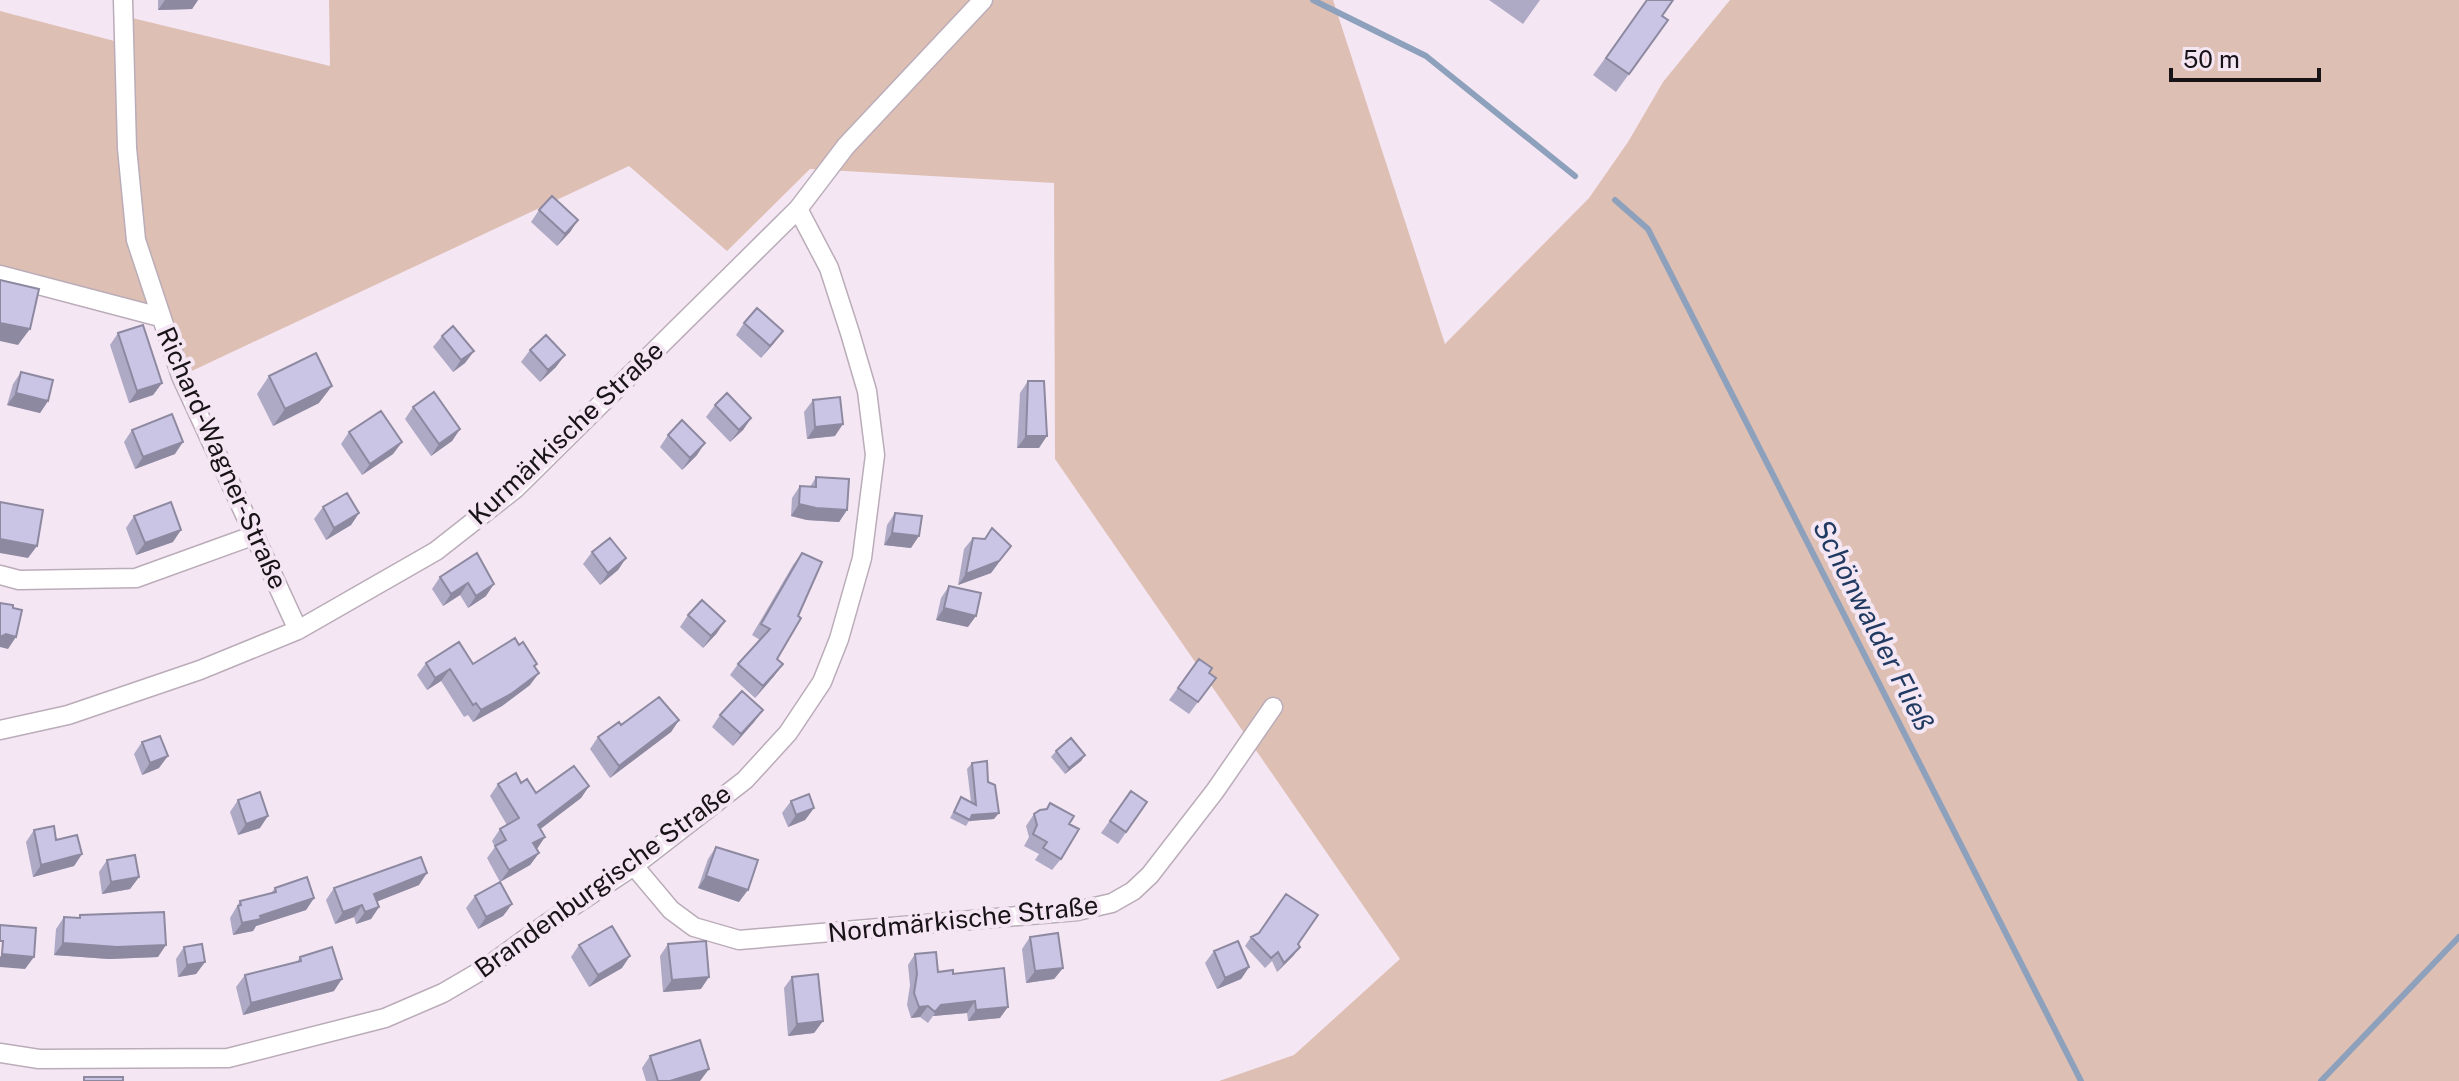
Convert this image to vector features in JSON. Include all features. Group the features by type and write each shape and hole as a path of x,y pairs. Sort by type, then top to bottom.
{"street":[{"name":"Richard-Wagner-Straße","path":"123,0 127,148 136,240 181,376 298,630"},
{"name":"Kurmärkische Straße","path":"0,730 68,715 200,670 298,630 436,551 515,489 798,209 846,146 983,0"},
{"name":"Brandenburgische Straße","path":"0,1053 39,1059 228,1058 385,1018 443,993 484,969 634,866 745,780 788,733 822,682 839,639 862,558 875,455 867,391 829,268 798,209"},
{"path":"0,275 160,317"},
{"path":"0,575 19,580 136,578 255,535"},
{"name":"Nordmärkische Straße","path":"634,866 671,910 694,927 739,940 1077,911 1112,903 1133,891 1150,875 1215,791 1273,707"}],"shaded area":[{"path":"329,0 1333,0 1445,344 1589,198 1628,142 1663,82 1730,0 2459,0 2459,1081 1219,1081 1294,1055 1400,959 1055,459 1054,183 810,169 727,251 629,166 181,376 157,306 0,265 0,11 122,43 124,16 330,66"}],"building":[{"path":"1647,0 1673,0 1662,16 1668,20 1629,74 1606,58"},
{"path":"552,196 578,220 565,234 539,210"},
{"path":"0,280 39,289 30,329 0,323"},
{"path":"757,308 783,331 770,346 744,323"},
{"path":"143,325 162,383 137,391 118,333"},
{"path":"453,326 474,351 461,360 442,336"},
{"path":"546,335 565,355 548,370 530,350"},
{"path":"316,353 332,386 285,409 269,376"},
{"path":"21,372 53,380 48,401 16,393"},
{"path":"1028,381 1044,381 1047,436 1026,436"},
{"path":"434,392 460,429 439,444 413,407"},
{"path":"727,393 751,418 739,430 715,405"},
{"path":"840,397 843,424 815,427 813,400"},
{"path":"381,411 402,442 370,464 349,432"},
{"path":"172,414 183,442 143,457 132,430"},
{"path":"682,420 705,443 690,458 668,435"},
{"path":"816,477 849,479 847,510 799,504 800,486 816,487"},
{"path":"347,493 359,513 334,528 323,507"},
{"path":"0,502 43,510 37,546 0,539"},
{"path":"171,502 181,530 145,543 134,516"},
{"path":"895,513 922,516 919,536 892,533"},
{"path":"992,528 1011,546 999,561 966,574 973,538 985,539"},
{"path":"610,538 626,558 608,573 592,552"},
{"path":"477,553 494,584 476,596 468,583 451,594 440,577"},
{"path":"802,553 822,562 798,616 801,618 777,659 783,664 763,686 738,664 770,629 761,624"},
{"path":"949,586 981,593 976,616 944,608"},
{"path":"702,600 725,621 711,636 688,615"},
{"path":"0,603 22,610 16,637 6,634 0,637"},
{"path":"515,638 519,645 523,642 539,673 511,694 481,710 476,703 473,705 450,669 435,678 426,663 459,642 473,664"},
{"path":"1199,659 1212,668 1209,673 1216,678 1198,702 1178,688"},
{"path":"742,691 763,710 741,734 720,715"},
{"path":"659,697 679,720 619,766 598,737 619,722 621,725"},
{"path":"160,736 168,756 150,763 142,742"},
{"path":"1071,738 1085,755 1069,768 1056,751"},
{"path":"987,761 988,782 995,785 999,813 972,815 970,820 954,812 961,797 976,805 972,763"},
{"path":"574,766 589,786 538,825 545,837 533,843 539,853 509,870 495,846 506,840 500,829 519,818 498,784 516,773 521,783 527,779 536,793"},
{"path":"1131,791 1147,802 1126,832 1110,821"},
{"path":"260,792 268,816 246,824 238,800"},
{"path":"809,794 814,808 796,815 791,801"},
{"path":"1050,803 1074,816 1069,824 1079,829 1061,859 1043,848 1047,842 1033,834 1037,825 1034,814 1047,809"},
{"path":"54,826 56,840 77,835 82,854 41,865 34,830"},
{"path":"716,847 758,860 748,890 706,876"},
{"path":"135,855 139,877 111,882 107,860"},
{"path":"421,857 427,873 374,894 379,907 365,912 362,905 343,912 334,888"},
{"path":"307,877 314,898 260,916 261,919 242,923 238,906 241,905 240,901 276,892 275,888"},
{"path":"500,882 512,904 486,917 475,896"},
{"path":"1286,894 1318,915 1298,944 1300,947 1284,963 1278,952 1271,958 1251,937 1259,933"},
{"path":"164,912 166,945 117,947 63,943 64,917"},
{"path":"0,925 36,928 34,957 2,954"},
{"path":"612,926 630,956 598,975 579,945"},
{"path":"1058,933 1063,968 1035,971 1030,937"},
{"path":"706,941 709,977 672,980 668,944"},
{"path":"1238,941 1249,967 1225,978 1214,951"},
{"path":"202,944 205,962 187,965 184,947"},
{"path":"332,947 342,979 251,1003 245,975 301,961 300,957"},
{"path":"936,952 938,972 953,970 953,974 1004,968 1008,1007 976,1010 975,1001 941,1005 935,1012 928,1006 919,1007 914,993 917,974 915,954"},
{"path":"818,974 823,1021 797,1024 792,977"},
{"path":"700,1040 709,1069 670,1081 658,1081 650,1056"},
{"path":"84,1077 123,1077 123,1081 84,1081"}],"waterway":[{"name":"Schönwalder Fließ","path":"1313,0 1426,56 1575,176"},
{"name":"Schönwalder Fließ","path":"1615,200 1648,229 2081,1081"},
{"path":"2321,1081 2459,937"}]}
